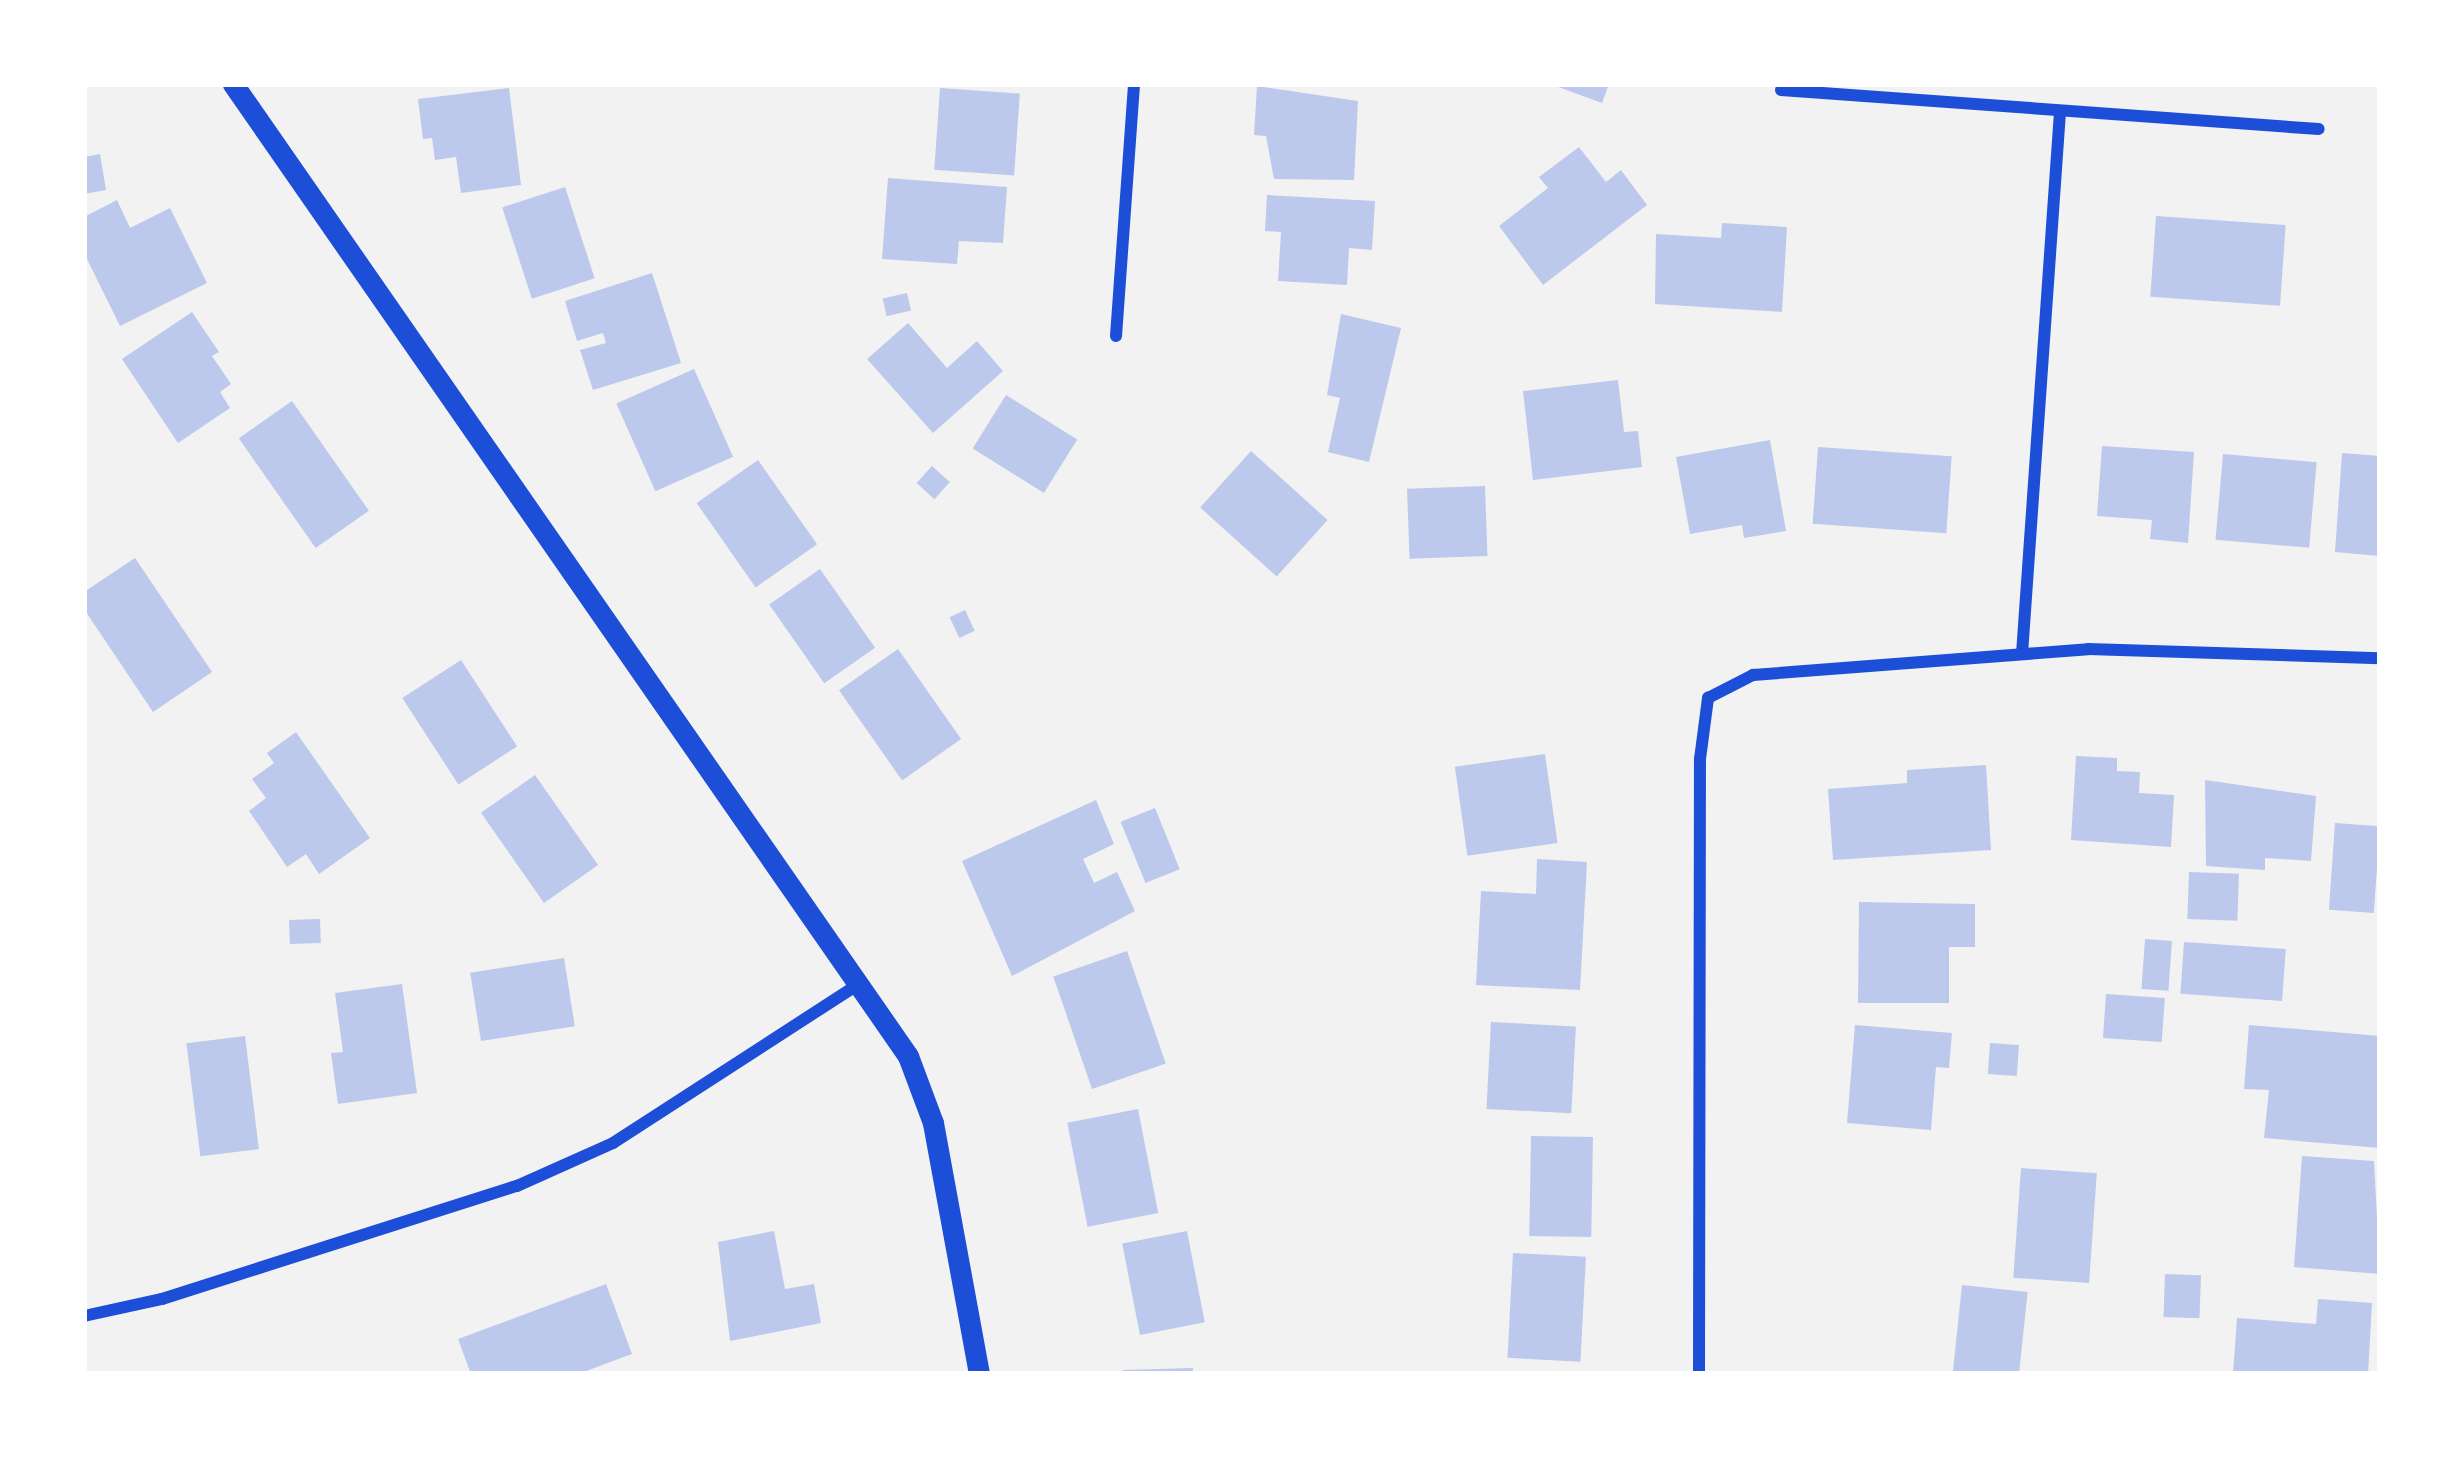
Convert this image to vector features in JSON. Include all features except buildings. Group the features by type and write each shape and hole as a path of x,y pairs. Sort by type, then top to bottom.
{"street":[{"path":"233,84 908,1056 933,1123 979,1374"},
{"path":"1116,336 1134,84"},
{"path":"1781,90 2319,129"},
{"path":"2022,654 2060,112"},
{"path":"1699,1374 1700,759 1708,698 1753,674 2022,654 2162,647 2380,658"},
{"path":"84,1316 162,1299 517,1186 614,1143 860,983"}]}
